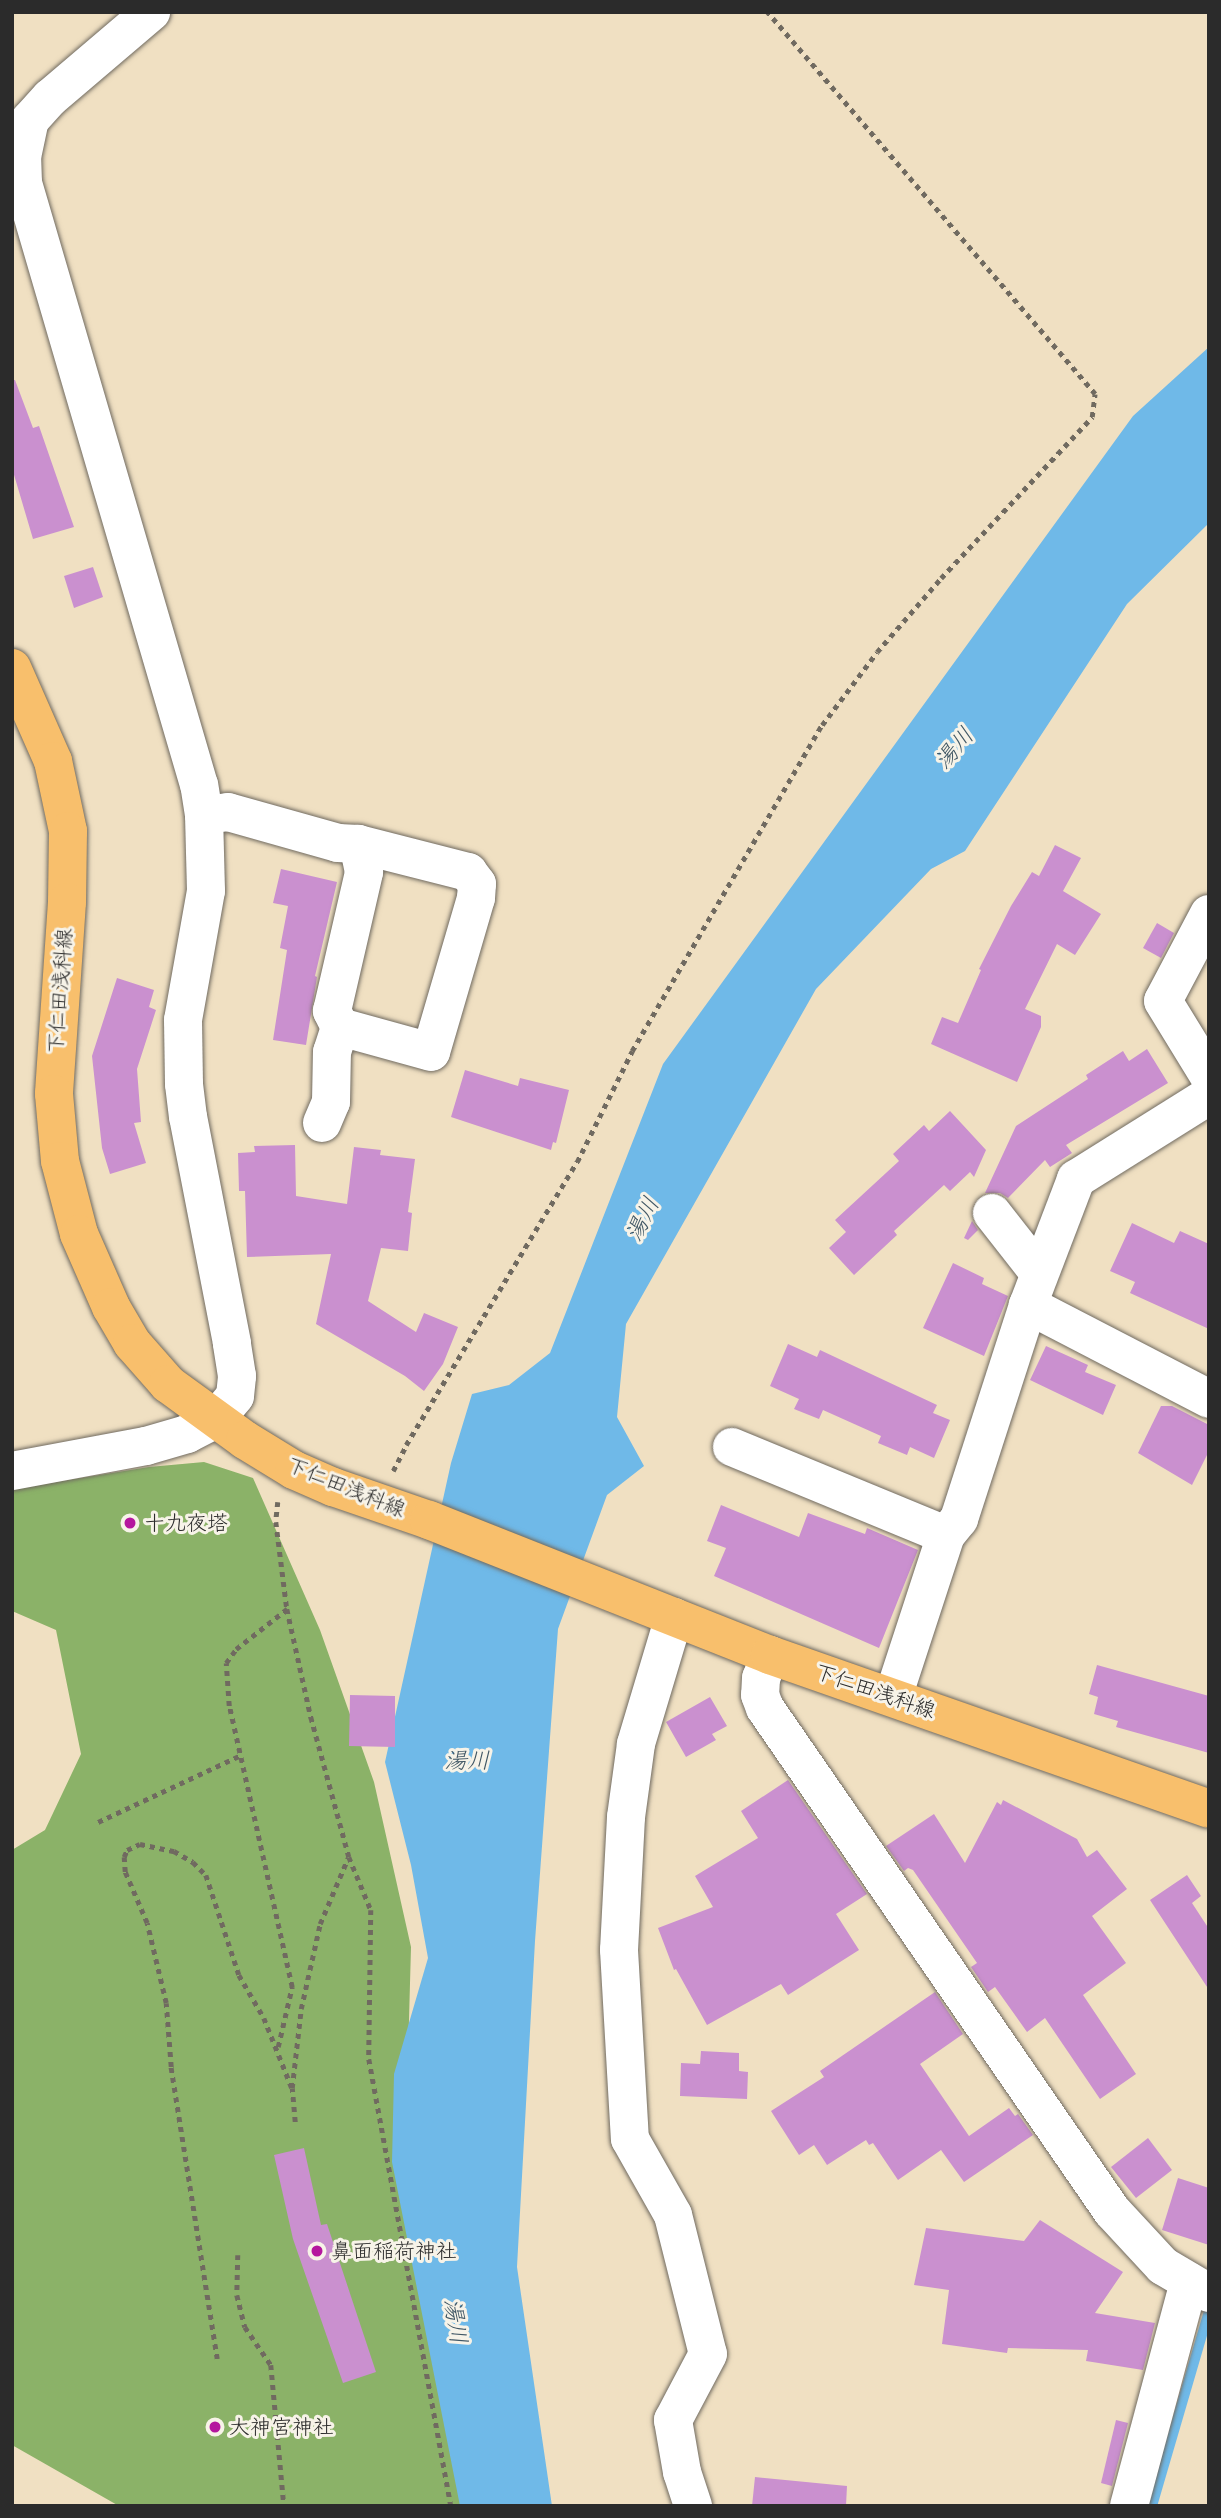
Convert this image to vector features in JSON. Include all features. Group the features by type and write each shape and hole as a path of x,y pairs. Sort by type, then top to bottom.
{"main road":[{"name":"下仁田浅科線","path":"12,668 52,761 68,831 67,902 57,1004 54,1094 60,1161 68,1198 92,1265 111,1307 132,1343 168,1384 215,1420 294,1469 770,1655 1209,1809"}],"street":[{"path":"12,1471 146,1446 187,1434 215,1420 235,1396 237,1376 188,1117 183,1048 187,986 205,891 204,815 199,785 23,183 23,146 30,120 50,98 151,12"},
{"path":"204,815 228,812 338,843 358,844 468,872 477,884 476,898 431,1052 340,1027"},
{"path":"322,1123 331,1102 332,1052 340,1027 332,1011 364,872 358,844"},
{"path":"1206,928 1163,1001 1209,1076"},
{"path":"893,1697 946,1535 959,1518 1033,1289 1076,1180 1209,1096"},
{"path":"992,1213 1033,1289 1209,1399"},
{"path":"732,1447 946,1535"},
{"path":"664,1614 636,1744 626,1817 619,1950 631,2139 673,2215 708,2354 673,2420 682,2472 693,2506"},
{"path":"770,1655 761,1678 760,1695 765,1708 1112,2211 1163,2266 1199,2288 1129,2506"}],"path":[{"path":"378,1502 406,1444 577,1162 639,1039 822,724 877,652 941,578 1092,417 1096,394 767,12"},
{"path":"294,1469 277,1503 276,1522 287,1609 311,1717 349,1857 371,1910 369,2059 451,2506"},
{"path":"278,2049 292,1987 229,1706 226,1663 236,1648 287,1609"},
{"path":"98,1822 241,1755"},
{"path":"217,2359 171,2067 166,2003 147,1923 125,1872 124,1857 127,1850 140,1844 174,1851 194,1862 206,1875 239,1975 278,2049 292,2088"},
{"path":"295,2122 292,2088 295,2046 320,1924 349,1857"},
{"path":"238,2255 237,2295 245,2327 271,2365 284,2506"}],"green space":[{"path":"204,1462 253,1478 320,1630 374,1782 411,1947 405,2166 471,2506 119,2506 12,2445 12,1850 45,1830 81,1754 56,1630 12,1611 12,1489 149,1467"}],"water":[{"name":"湯川","path":"1209,347 1209,523 1127,604 965,851 931,869 816,989 626,1324 617,1417 644,1466 607,1495 558,1629 535,1941 517,2267 552,2506 460,2506 392,2162 394,2074 428,1958 411,1865 385,1762 451,1463 472,1394 509,1385 550,1353 663,1064 1133,416"}],"building":[{"path":"12,380 15,380 33,428 39,426 74,527 33,539 12,468"},
{"path":"93,567 103,597 74,608 64,576"},
{"path":"1055,845 1081,858 1063,891 1101,914 1075,955 1057,944 1025,1009 1041,1016 1041,1027 1017,1082 931,1044 942,1017 958,1023 981,970 979,969 1011,906 1032,872 1039,876"},
{"path":"281,869 337,882 315,976 317,977 306,1045 273,1040 287,950 280,948 288,906 273,903"},
{"path":"1157,923 1174,933 1161,958 1143,948"},
{"path":"117,978 154,990 149,1007 156,1010 137,1069 141,1122 134,1123 146,1163 110,1174 102,1148 92,1056"},
{"path":"1147,1049 1168,1083 1066,1145 1072,1153 1050,1167 1045,1160 1008,1198 1000,1193 985,1193 1016,1126 1088,1079 1086,1075 1123,1051 1129,1061"},
{"path":"465,1070 518,1086 520,1078 569,1090 556,1143 553,1142 551,1150 451,1117"},
{"path":"950,1111 986,1150 974,1177 970,1172 950,1191 944,1185 894,1231 897,1235 854,1275 829,1248 846,1232 835,1220 899,1161 893,1154 924,1125 929,1131"},
{"path":"295,1145 296,1196 347,1204 354,1147 381,1150 380,1155 415,1159 408,1212 412,1213 408,1251 381,1248 368,1301 416,1332 424,1313 458,1327 443,1364 424,1391 405,1376 316,1324 331,1254 247,1257 245,1191 239,1191 238,1153 255,1152 254,1146"},
{"path":"972,1221 978,1230 968,1240 964,1238"},
{"path":"1132,1223 1174,1243 1180,1231 1209,1244 1209,1329 1130,1293 1135,1282 1110,1271"},
{"path":"953,1263 984,1278 982,1284 1008,1296 984,1356 923,1328"},
{"path":"788,1344 817,1357 820,1350 937,1405 933,1413 950,1420 934,1458 910,1447 907,1455 878,1443 881,1436 823,1410 819,1419 794,1409 799,1399 770,1386"},
{"path":"1046,1346 1088,1365 1085,1372 1116,1385 1103,1415 1030,1380"},
{"path":"1161,1406 1172,1406 1209,1425 1209,1451 1192,1485 1138,1453"},
{"path":"721,1505 799,1537 808,1513 865,1534 867,1528 918,1550 879,1648 714,1576 726,1548 707,1541"},
{"path":"1097,1665 1209,1696 1209,1753 1116,1727 1118,1721 1094,1714 1098,1697 1089,1694"},
{"path":"350,1695 395,1696 395,1747 349,1746"},
{"path":"710,1697 727,1726 712,1734 716,1740 686,1757 666,1722"},
{"path":"788,1780 867,1894 836,1914 859,1950 788,1995 781,1984 707,2025 676,1969 674,1970 658,1928 713,1907 695,1876 758,1838 741,1811"},
{"path":"1003,1800 1077,1839 1087,1857 1097,1850 1127,1889 1092,1916 1126,1963 1083,1995 1136,2074 1100,2099 1045,2018 1027,2032 995,1987 988,1992 971,1967 977,1963 913,1870 908,1868 904,1871 886,1846 934,1814 965,1863 997,1802 1001,1805"},
{"path":"1187,1875 1201,1896 1192,1903 1209,1929 1209,1990 1150,1900"},
{"path":"935,1992 963,2034 920,2064 969,2136 1009,2108 1015,2116 1018,2114 1033,2135 964,2182 941,2150 898,2180 873,2143 869,2145 866,2140 827,2165 814,2145 799,2155 771,2111 824,2077 820,2071"},
{"path":"701,2051 739,2053 739,2071 748,2072 747,2099 680,2096 681,2063 700,2064"},
{"path":"1148,2138 1172,2170 1136,2198 1111,2167"},
{"path":"304,2148 321,2225 327,2224 376,2372 343,2383 293,2239 274,2155"},
{"path":"1178,2178 1209,2188 1209,2245 1162,2230"},
{"path":"1040,2220 1123,2272 1095,2313 1155,2323 1143,2370 1086,2361 1088,2350 1008,2348 1007,2353 942,2344 949,2290 914,2285 926,2228 1024,2241"},
{"path":"1116,2420 1128,2423 1112,2486 1101,2483"},
{"path":"755,2477 847,2486 846,2506 752,2506"}],"waterway":[{"path":"1152,2506 1209,2311"}],"place":[{"name":"十九夜塔","path":"130,1523"},
{"name":"鼻面稲荷神社","path":"317,2251"},
{"name":"大神宮神社","path":"215,2427"}]}
